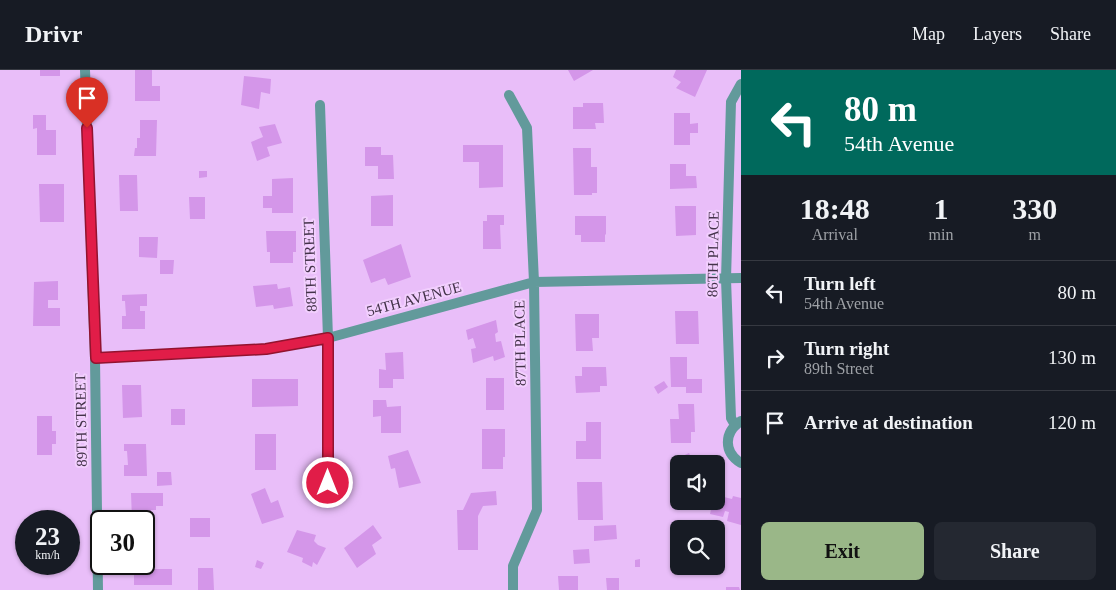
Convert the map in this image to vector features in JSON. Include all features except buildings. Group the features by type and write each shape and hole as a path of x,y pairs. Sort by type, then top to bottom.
{"street":[{"name":"89TH STREET","path":"85,70 96,358 98,590"},
{"name":"86TH PLACE","path":"741,84 731,102 726,279 731,418 738,423 730,431 728,446 731,454 741,463"},
{"name":"87TH PLACE","path":"509,95 527,128 534,282 537,510 513,566 513,590"},
{"name":"88TH STREET","path":"320,105 328,338 328,483"},
{"name":"54TH AVENUE","path":"96,358 266,349 328,338 534,282 741,278"}],"route":[{"path":"87,128 96,358 266,349 328,338 328,483"}]}
